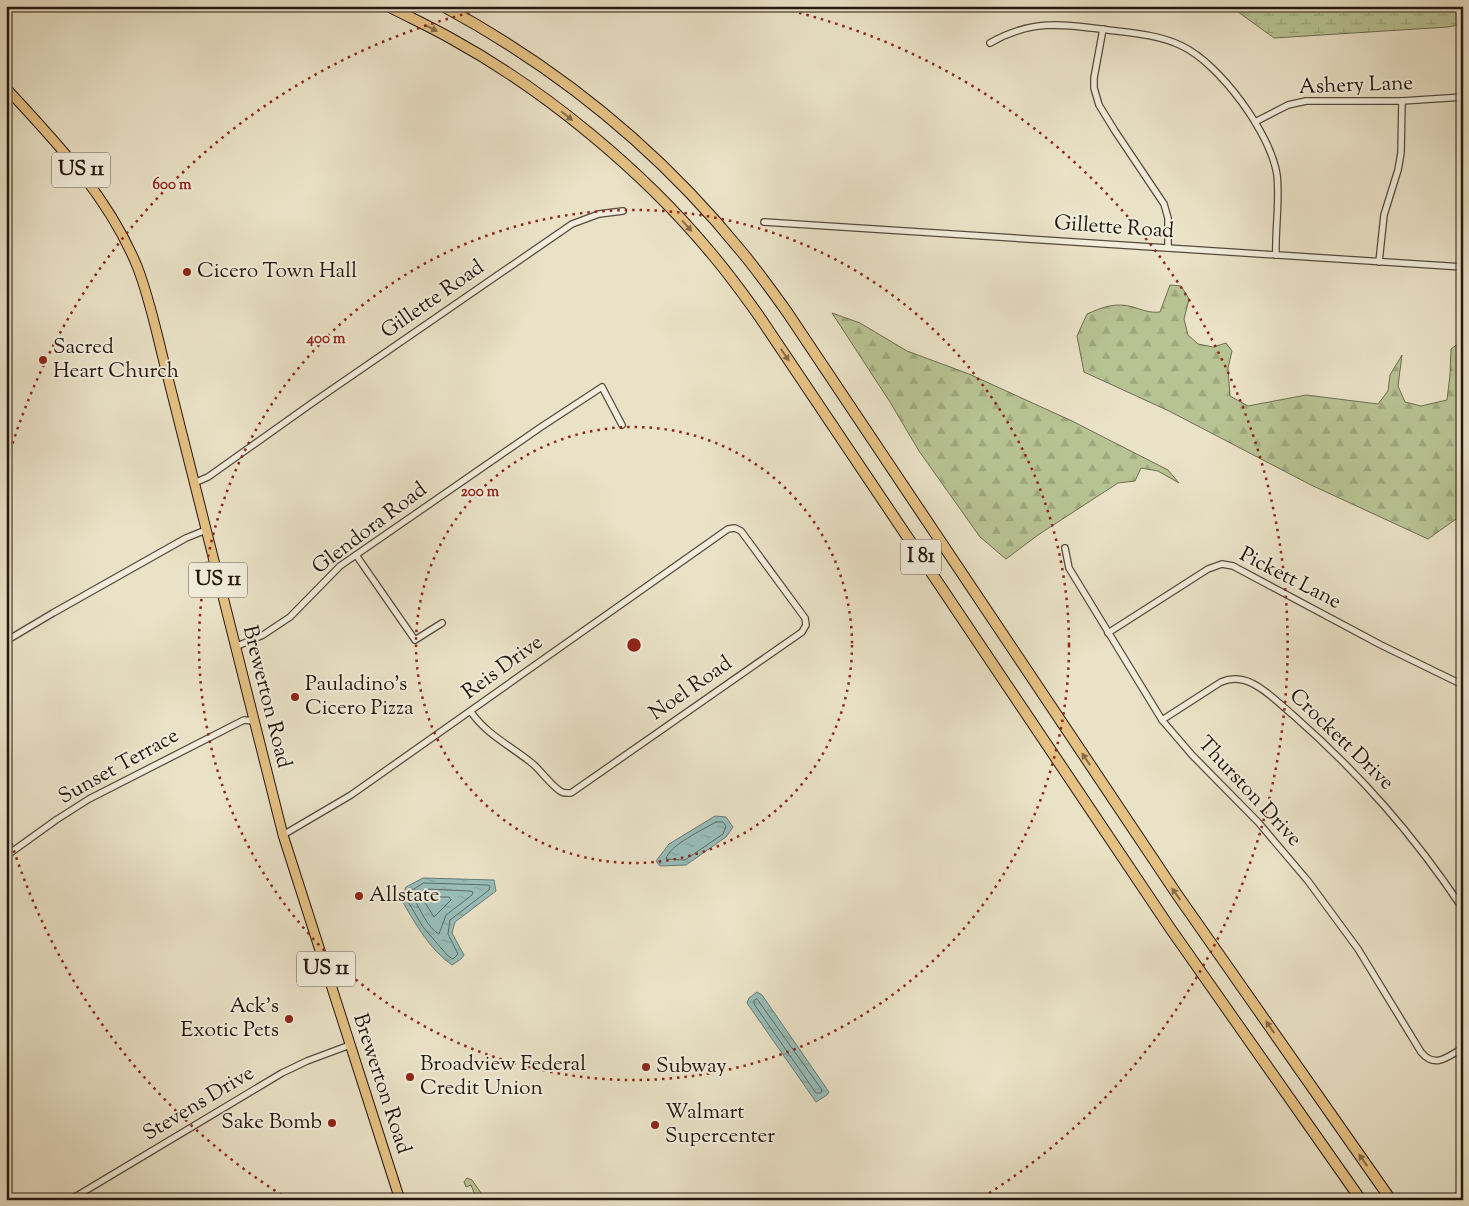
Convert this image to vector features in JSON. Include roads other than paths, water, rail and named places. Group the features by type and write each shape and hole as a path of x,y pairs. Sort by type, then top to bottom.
{"highway":[{"name":"I 81","path":"388,6 452,39 493,64 554,106 645,182 711,252 765,324 1170,928 1360,1200"},
{"name":"I 81","path":"443,6 477,24 532,59 588,100 647,150 673,175 742,251 787,312 1176,893 1391,1200"}],"main road":[{"name":"Brewerton Road","path":"6,88 73,161 87,179 110,213 137,266 148,298 283,835 400,1200"}],"street":[{"path":"990,43 1008,33 1031,26 1053,24 1152,36 1184,46 1198,55 1217,72 1255,122 1270,152 1277,175 1276,255"},
{"path":"1103,29 1094,78 1094,88 1099,105 1164,204 1168,218 1168,248"},
{"name":"Ashery Lane","path":"1255,122 1278,109 1296,102 1402,101 1463,97"},
{"path":"1379,262 1384,215 1398,170 1401,153 1402,101"},
{"name":"Gillette Road","path":"194,483 208,477 572,224 599,214 623,211"},
{"name":"Gillette Road","path":"764,222 1463,267"},
{"name":"Glendora Road","path":"235,647 263,635 290,617 340,566 541,426 602,387 622,425"},
{"name":"Reis Drive","path":"283,835 351,794 471,712 724,531 735,528 741,531"},
{"path":"6,641 178,543 206,530"},
{"name":"Noel Road","path":"471,712 502,743 532,763 558,790 565,794 579,788 802,632 806,625 805,618 800,609 741,531"},
{"name":"Thurston Drive","path":"1065,548 1069,568 1162,720 1192,755 1258,822 1308,881 1358,949 1421,1052 1426,1058 1435,1061 1441,1060 1463,1048"},
{"path":"356,555 415,640 442,623"},
{"name":"Pickett Lane","path":"1108,633 1208,569 1222,564 1233,566 1381,645 1463,685"},
{"name":"Crockett Drive","path":"1162,720 1221,682 1230,679 1242,679 1256,686 1316,735 1378,797 1406,830 1463,909"},
{"name":"Sunset Terrace","path":"6,856 56,820 105,790 238,722 244,720 254,721"},
{"name":"Stevens Drive","path":"70,1200 282,1073 307,1061 350,1045"}],"water":[{"path":"715,816 726,817 733,827 726,837 686,865 660,866 656,861 669,844"},
{"path":"423,878 494,880 496,891 455,922 452,933 464,955 452,965 429,943 401,899 406,887"},
{"path":"757,992 762,995 829,1092 816,1102 747,1003 749,998"}],"place":[{"name":"Cicero Town Hall","path":"187,272"},
{"name":"Sacred Heart Church","path":"43,360"},
{"name":"Pauladino's Cicero Pizza","path":"295,697"},
{"name":"Allstate","path":"359,896"},
{"name":"Ack's Exotic Pets","path":"289,1019"},
{"name":"Subway","path":"646,1067"},
{"name":"Broadview Federal Credit Union","path":"410,1077"},
{"name":"Sake Bomb","path":"332,1123"},
{"name":"Walmart Supercenter","path":"655,1125"}]}
